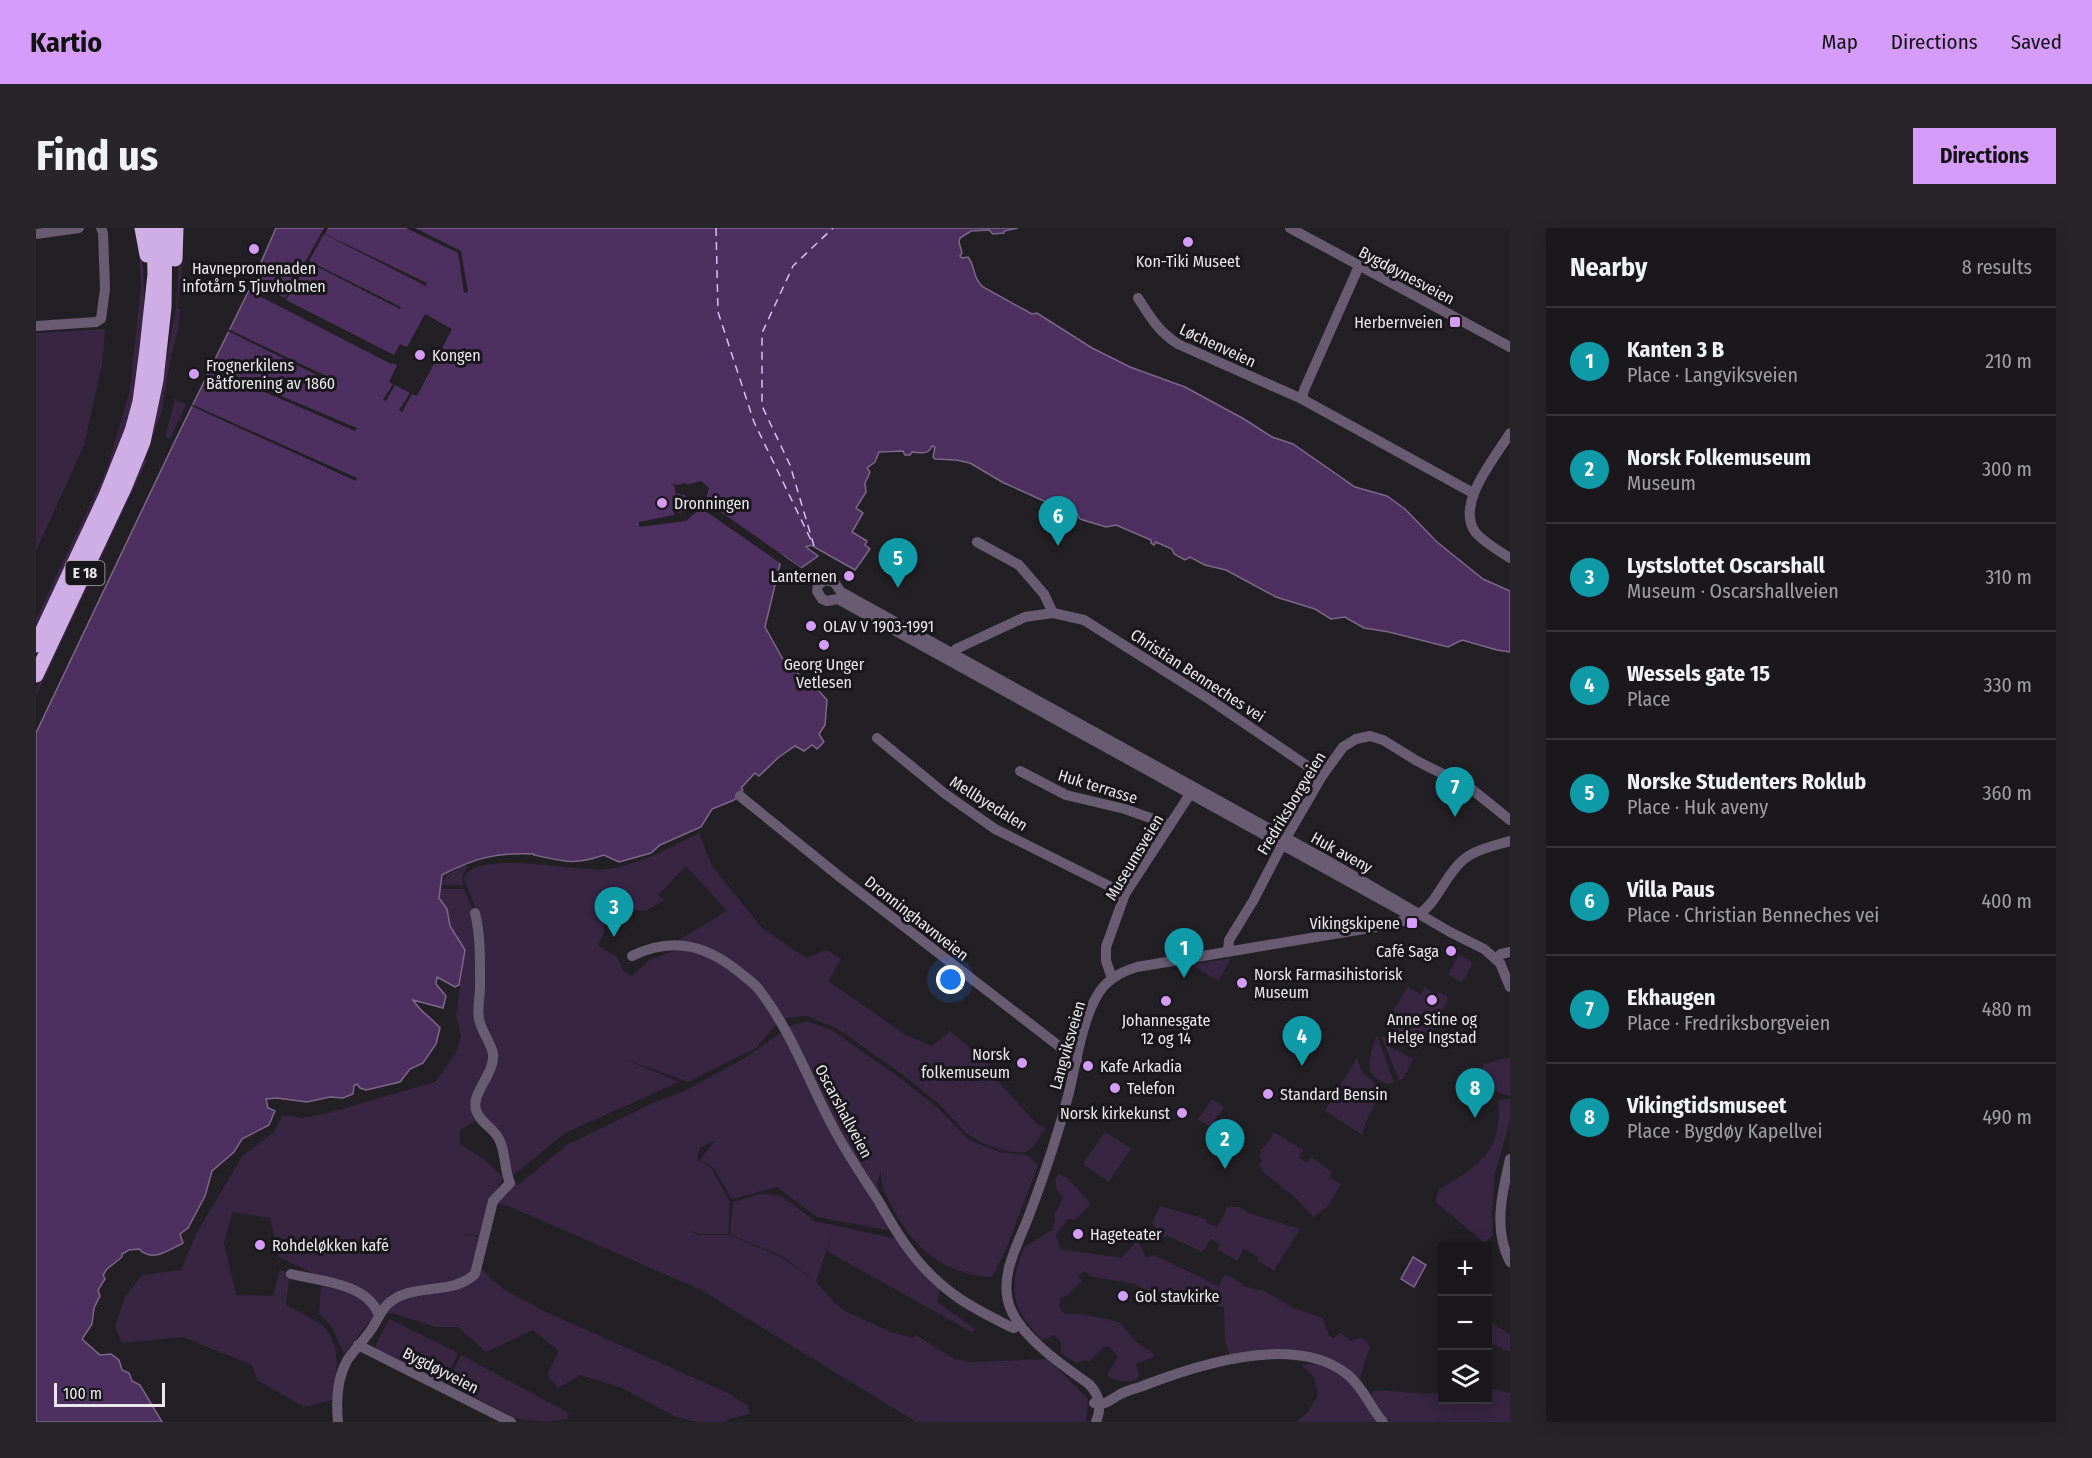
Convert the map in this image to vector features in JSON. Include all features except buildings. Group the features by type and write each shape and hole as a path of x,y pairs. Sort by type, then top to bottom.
{"highway":[{"path":"142,228 149,264 151,304"},
{"name":"E 18","path":"36,645 106,496 132,431 144,379 155,274 154,228"},
{"name":"E 18","path":"36,675 116,507 143,442 156,380 161,337 165,286 165,228"},
{"path":"161,337 173,308 176,228"}],"street":[{"path":"36,234 79,228"},
{"name":"Bygdøynesveien","path":"1290,228 1510,347"},
{"path":"36,326 96,322 101,319 105,289 102,231"},
{"path":"1302,399 1359,266"},
{"name":"Løchenveien","path":"1138,298 1155,325 1178,344 1302,399 1473,493"},
{"path":"1510,433 1473,493 1470,511 1473,527 1480,537 1510,558"},
{"path":"977,542 1019,565 1044,594 1053,613"},
{"name":"Huk aveny","path":"898,629 840,592 834,582 825,580 818,585 817,591 822,599 827,601 838,599 898,629 1496,958"},
{"name":"Christian Benneches vei","path":"949,657 977,639 1025,617 1053,613 1084,620 1209,699 1322,776"},
{"name":"Fredriksborgveien","path":"1228,952 1229,940 1253,901 1283,842 1322,776 1343,747 1350,742 1366,736 1375,737 1469,787 1510,820"},
{"name":"Mellbyedalen","path":"878,738 888,749 944,793 995,829 1125,894"},
{"name":"Huk terrasse","path":"1020,771 1066,795 1125,809 1170,825"},
{"name":"Museumsveien","path":"1112,978 1106,961 1106,947 1125,894 1193,791"},
{"name":"Dronninghavnveien","path":"740,796 840,877 1077,1060"},
{"path":"1112,978 1137,967 1388,925 1416,916 1429,905 1449,874 1461,861 1477,851 1510,841"},
{"path":"338,1422 337,1395 341,1375 347,1360 371,1329 378,1314 393,1300 406,1294 455,1286 475,1274 494,1202 510,1183 500,1141 481,1120 476,1109 476,1102 491,1069 493,1053 479,1020 478,935 475,913"},
{"name":"Oscarshallveien","path":"632,956 649,947 663,945 700,949 729,963 759,989 785,1031 844,1146 897,1231 918,1260 953,1296 975,1310 1009,1326 1014,1328 1019,1325"},
{"path":"1510,952 1496,958 1510,987"},
{"name":"Langviksveien","path":"1097,1402 1079,1377 1019,1325 1008,1302 1007,1279 1050,1160 1093,1004 1100,990 1112,978"},
{"path":"1510,1159 1503,1188 1500,1237 1510,1262"},
{"path":"291,1274 349,1288 368,1298 375,1305 378,1314"},
{"name":"Bygdøyveien","path":"358,1345 511,1422"},
{"path":"1094,1422 1097,1402 1106,1395 1119,1395 1174,1374 1220,1362 1276,1353 1293,1354 1326,1363 1345,1372 1355,1381 1383,1422"}],"shaded area":[{"path":"134,228 138,228 142,253 144,309 139,367 128,422 111,472 36,629 36,619 107,469 130,390 141,286 139,254"},
{"path":"181,228 182,283 177,308 180,309 178,329 172,354 170,354 172,358 162,410 145,459 147,460 36,696 36,690 93,567 162,384 176,308"},
{"path":"276,228 1018,228 993,234 989,230 971,231 960,238 962,253 960,256 968,257 983,287 1032,314 1037,313 1092,348 1130,367 1185,387 1272,437 1293,444 1355,487 1387,496 1405,509 1437,542 1483,579 1510,591 1510,652 1462,640 1448,647 1364,628 1345,617 1331,619 1315,609 1276,597 1226,570 1205,565 1190,557 1185,560 1174,554 1172,549 1156,542 1154,545 1151,540 1116,525 1106,527 1080,519 1076,512 1055,506 1002,482 970,463 935,459 933,457 935,447 932,446 926,452 912,452 910,455 905,455 903,451 879,452 875,462 867,468 870,472 865,483 866,492 856,508 863,513 852,532 867,541 865,545 870,549 855,570 811,545 806,547 818,556 801,568 784,556 765,627 785,663 827,700 825,725 819,734 824,742 817,749 812,745 804,751 795,746 759,776 755,773 741,788 743,790 734,800 712,809 701,827 660,845 651,853 619,862 604,855 570,861 534,854 498,855 476,860 442,875 439,898 447,909 450,926 465,950 459,985 455,987 437,977 436,984 446,996 443,1008 413,1000 440,1028 436,1044 423,1063 410,1069 400,1082 366,1090 357,1084 354,1086 353,1094 343,1098 330,1097 307,1102 277,1098 266,1099 268,1108 275,1111 269,1125 242,1139 234,1152 212,1171 205,1196 188,1228 180,1234 183,1243 155,1255 149,1255 139,1249 129,1250 122,1254 122,1257 103,1275 105,1279 98,1290 100,1296 94,1308 92,1324 82,1339 100,1355 111,1354 119,1360 122,1370 129,1373 132,1381 140,1385 162,1422 36,1422 36,733 249,290"},
{"path":"105,329 102,364 84,445 36,551 36,333"},
{"path":"175,399 186,405 170,439 165,437"},
{"path":"699,833 712,866 762,928 806,958 827,950 841,959 828,981 906,1035 932,1046 950,1031 994,1069 993,1076 1036,1123 1046,1128 1033,1147 1026,1152 1001,1150 980,1142 965,1132 939,1104 903,1075 838,1029 807,1016 787,1018 776,1025 756,1048 688,1082 625,1059 679,1082 565,1133 511,1177 499,1129 483,1117 460,1130 460,1144 484,1159 503,1177 493,1196 481,1236 459,1233 483,1238 476,1263 491,1279 508,1292 548,1313 728,1393 748,1406 749,1414 729,1419 726,1422 697,1422 676,1417 622,1388 581,1375 558,1388 547,1375 559,1351 533,1330 486,1352 458,1327 436,1327 387,1313 385,1308 394,1289 381,1307 279,1257 270,1218 232,1212 224,1243 236,1295 273,1296 280,1269 290,1274 286,1305 324,1327 335,1346 337,1364 333,1400 304,1407 257,1380 252,1365 183,1337 122,1343 115,1326 125,1297 142,1275 181,1270 196,1234 243,1155 273,1133 283,1115 303,1118 328,1113 435,1082 456,1053 461,1036 456,1015 465,950 448,922 447,909 439,898 440,889 464,889 474,913 477,912 464,879 472,870 487,865 507,863 609,869 644,859","holes":["686,866 727,911 680,939 677,950 649,960 632,976 624,972 618,958 598,945 604,932 604,924 611,922 614,911 630,909 645,911 665,900 658,895"]},
{"path":"465,864 467,867 462,876 463,886 440,885 447,875"},
{"path":"1459,955 1473,963 1462,982 1448,975"},
{"path":"1231,958 1218,981 1192,965"},
{"path":"1408,986 1421,995 1425,987 1434,993 1430,1000 1432,1002 1438,992 1447,996 1448,1000 1423,1046 1385,1024"},
{"path":"807,1021 832,1030 900,1078 938,1108 969,1140 1000,1152 1027,1155 1038,1165 1005,1252 992,1277 959,1271 931,1256 920,1246 909,1234 891,1205 882,1185 881,1171 877,1184 889,1227 887,1230 817,1217 777,1187 732,1199 713,1167 700,1160 715,1140 700,1148 697,1160 711,1167 730,1202 728,1234 701,1234 688,1230 699,1235 730,1235 783,1258 816,1282 837,1305 847,1312 891,1332 912,1338 916,1335 954,1359 971,1362 1048,1359 1088,1399 1086,1422 916,1422 701,1290 506,1205 496,1204 512,1184 518,1185 567,1145 651,1104 684,1091 743,1059 782,1032 841,1136 786,1027"},
{"path":"1377,1036 1394,1082 1387,1084 1379,1080 1370,1070 1370,1057"},
{"path":"1383,1036 1387,1038 1388,1046 1413,1059 1403,1079 1399,1080"},
{"path":"1510,1057 1510,1096 1493,1091 1481,1072 1484,1064"},
{"path":"1357,1058 1362,1072 1380,1088 1384,1100 1377,1100 1366,1121 1362,1135 1325,1111"},
{"path":"1212,1099 1224,1107 1210,1127 1198,1119"},
{"path":"1510,1099 1510,1121 1495,1173 1493,1235 1484,1242 1436,1202 1438,1190 1476,1165 1492,1144 1497,1132 1498,1100"},
{"path":"1105,1132 1131,1148 1109,1182 1083,1164"},
{"path":"1274,1132 1303,1150 1299,1158 1307,1163 1311,1157 1332,1172 1329,1177 1341,1184 1328,1206 1313,1217 1296,1198 1263,1172 1259,1164 1263,1160 1259,1156 1262,1152 1260,1150"},
{"path":"1059,1174 1066,1177 1089,1201 1089,1206 1075,1220 1068,1219 1056,1234 1060,1249 1121,1258 1138,1240 1146,1258 1154,1255 1219,1286 1224,1275 1232,1277 1246,1287 1265,1291 1293,1308 1323,1318 1329,1336 1333,1338 1341,1333 1350,1341 1362,1337 1370,1346 1360,1378 1337,1364 1230,1355 1225,1342 1224,1307 1152,1295 1135,1284 1090,1276 1084,1271 1078,1277 1082,1281 1067,1296 1061,1297 1059,1306 1064,1314 1082,1314 1119,1322 1137,1343 1155,1354 1136,1364 1139,1376 1136,1379 1124,1382 1108,1377 1118,1357 1108,1346 1090,1361 1084,1360 1076,1363 1061,1353 1061,1342 1054,1335 1042,1340 1023,1317 1015,1297 1014,1286 1024,1247 1052,1230 1055,1213 1063,1199 1057,1190 1055,1178"},
{"path":"761,1194 780,1195 815,1221 897,1239 940,1287 937,1302 975,1329 973,1333 827,1251 832,1233 816,1282 784,1257 730,1234 733,1202"},
{"path":"1160,1206 1206,1219 1206,1223 1217,1227 1225,1214 1226,1207 1240,1207 1248,1213 1300,1229 1274,1271 1244,1249 1237,1261 1217,1249 1220,1245 1211,1239 1202,1252 1166,1235 1165,1238 1152,1223"},
{"path":"1413,1257 1426,1265 1414,1287 1401,1279"},
{"path":"321,1286 358,1297 375,1315 344,1354 332,1327 319,1314"},
{"path":"389,1319 458,1353 444,1383 374,1349"},
{"path":"1492,1323 1510,1334 1510,1352 1492,1344"},
{"path":"461,1355 569,1413 567,1419 546,1422 518,1419 447,1383"},
{"path":"1316,1363 1331,1370 1344,1378 1365,1400 1375,1390 1438,1393 1438,1404 1492,1404 1492,1389 1510,1393 1510,1422 1297,1422 1308,1412 1318,1395 1314,1377 1301,1365"}],"pier":[{"path":"324,228 328,228 325,234 427,283 426,286 324,234 309,261 401,307 400,309 308,262 286,300 394,355 400,344 407,347 425,314 452,329 417,396 412,394 402,412 399,410 410,393 395,385 386,401 383,400 393,384 389,382 397,365 391,364 246,289 249,281 252,282 260,263 265,265 254,283 285,298"},
{"path":"406,228 415,228 461,251 468,292 464,293 458,253"},
{"path":"226,328 332,379 331,382 225,330"},
{"path":"208,365 357,428 355,431 213,370"},
{"path":"191,404 357,478 356,481 196,408"},
{"name":"Dronningen","path":"701,481 709,488 705,501 804,570 800,570 785,560 783,565 701,508 686,521 639,527 639,522 674,515 674,511 680,513 687,509 689,502 685,495 678,493 676,495 674,485 670,483 678,485 686,483 687,485"}],"ferry route":[{"path":"716,228 718,312 754,422 811,540"},
{"path":"814,546 790,465 762,406 762,333 793,266 833,228"}],"place":[{"name":"Kon-Tiki Museet","path":"1188,242"},
{"name":"Havnepromenaden infotårn 5 Tjuvholmen","path":"254,249"},
{"name":"Herbernveien","path":"1455,322"},
{"name":"Kongen","path":"420,355"},
{"name":"Frognerkilens Båtforening av 1860","path":"194,374"},
{"name":"Dronningen","path":"662,503"},
{"name":"Villa Paus","path":"1058,546"},
{"name":"Lanternen","path":"849,576"},
{"name":"Norske Studenters Roklub","path":"898,588"},
{"name":"OLAV V 1903-1991","path":"811,626"},
{"name":"Georg Unger Vetlesen","path":"824,645"},
{"name":"Ekhaugen","path":"1455,817"},
{"name":"Vikingskipene","path":"1412,923"},
{"name":"Lystslottet Oscarshall","path":"614,937"},
{"name":"Café Saga","path":"1451,951"},
{"name":"Kanten 3 B","path":"1184,978"},
{"name":"Norsk Farmasihistorisk Museum","path":"1242,983"},
{"name":"Anne Stine og Helge Ingstad","path":"1432,1000"},
{"name":"Johannesgate 12 og 14","path":"1166,1001"},
{"name":"Norsk folkemuseum","path":"1022,1063"},
{"name":"Kafe Arkadia","path":"1088,1066"},
{"name":"Wessels gate 15","path":"1302,1066"},
{"name":"Telefon","path":"1115,1088"},
{"name":"Standard Bensin","path":"1268,1094"},
{"name":"Norsk kirkekunst","path":"1182,1113"},
{"name":"Vikingtidsmuseet","path":"1475,1118"},
{"name":"Norsk Folkemuseum","path":"1225,1169"},
{"name":"Hageteater","path":"1078,1234"},
{"name":"Rohdeløkken kafé","path":"260,1245"},
{"name":"Gol stavkirke","path":"1123,1296"}]}
